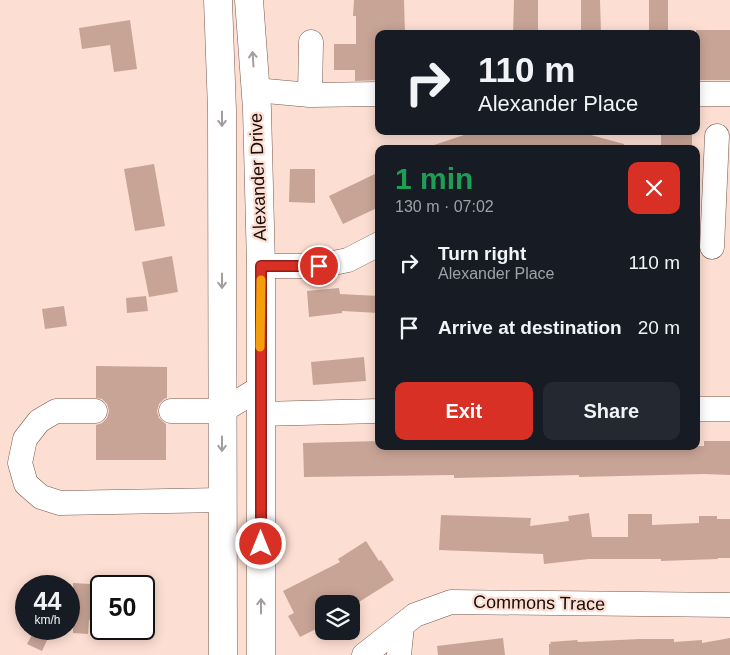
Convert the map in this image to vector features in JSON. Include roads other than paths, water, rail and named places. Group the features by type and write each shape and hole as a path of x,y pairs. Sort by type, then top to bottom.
{"main road":[{"name":"Alexander Drive","path":"218,0 222,110 224,655"},
{"name":"Alexander Drive","path":"249,0 255,90 261,266 261,655"}],"street":[{"path":"310,95 311,42"},
{"path":"255,90 310,95 375,94"},
{"path":"700,94 730,94"},
{"path":"713,246 717,136"},
{"path":"261,266 319,266 348,260 375,246"},
{"path":"171,411 222,411 260,401 375,411"},
{"path":"700,409 730,409"},
{"path":"95,411 56,411 39,421 25,439 20,463 26,484 41,497 60,503 222,500"},
{"name":"Commons Trace","path":"364,655 415,615 451,602 730,605"},
{"path":"399,655 402,626"}]}
